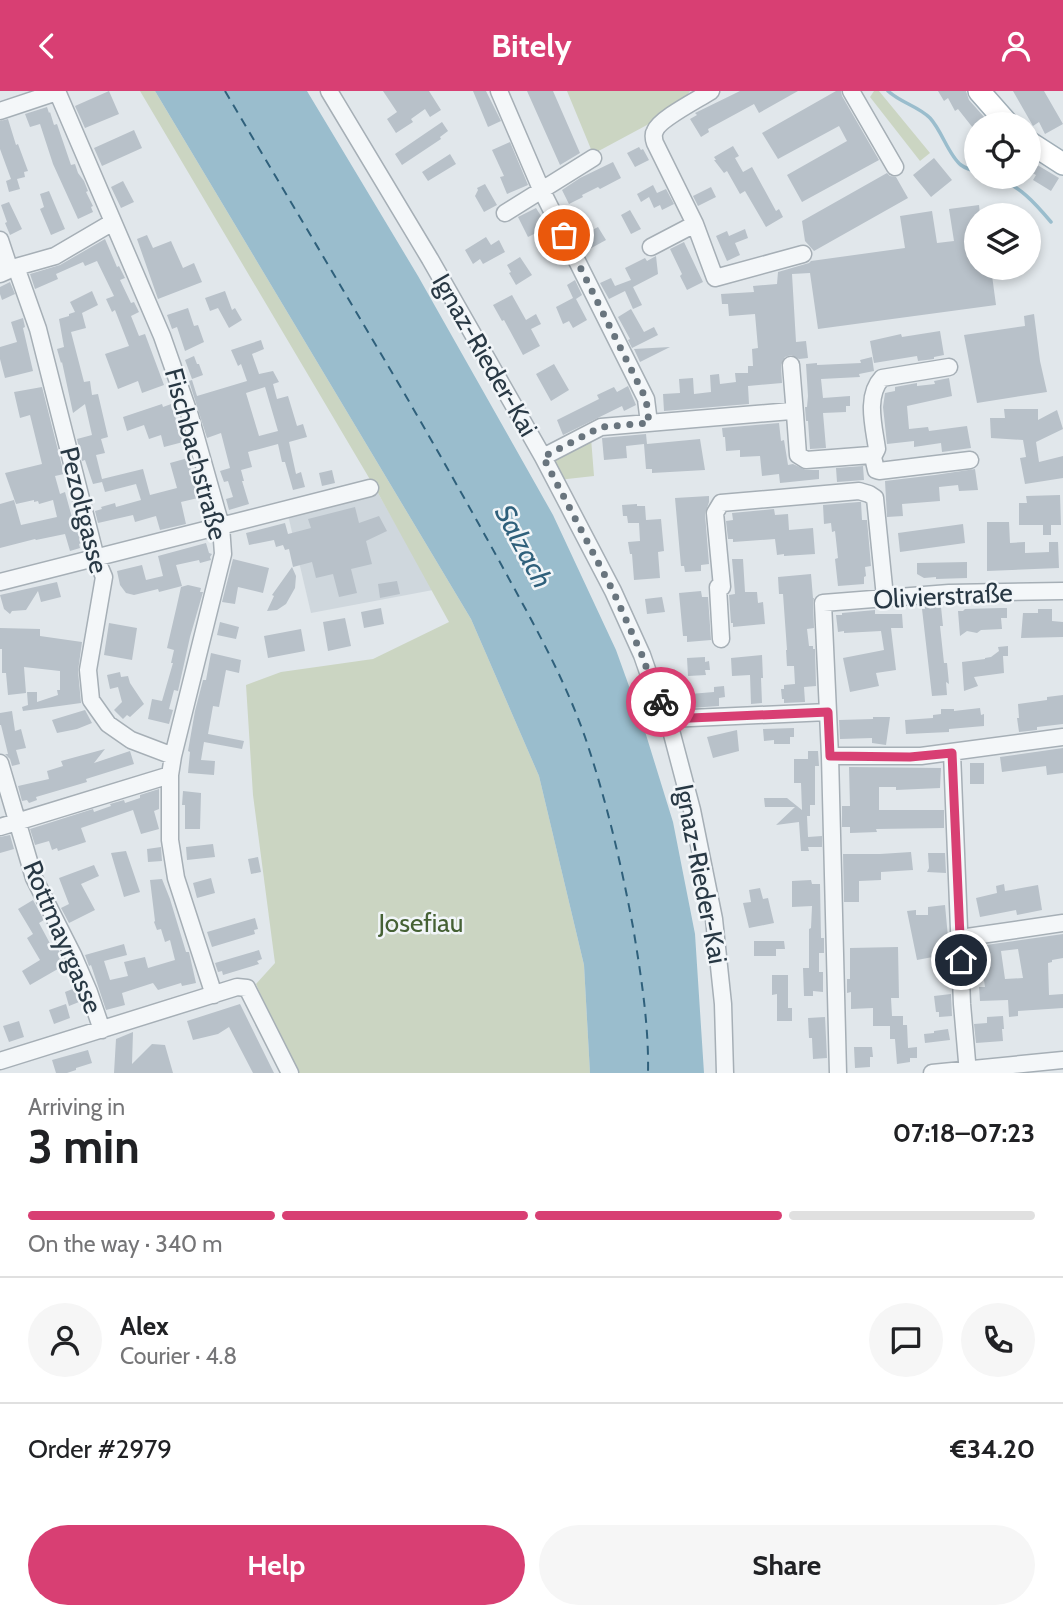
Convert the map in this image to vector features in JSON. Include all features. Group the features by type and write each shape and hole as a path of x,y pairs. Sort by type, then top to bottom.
{"main road":[{"path":"979,91 997,112"},
{"path":"1041,150 1063,164"}],"street":[{"name":"Ignaz-Rieder-Kai","path":"329,91 430,259 543,457 613,591 668,719 692,810 714,919 723,1005 725,1073"},
{"path":"499,91 541,189 646,399 649,423"},
{"path":"711,91 666,119 655,131 654,137 695,223 715,278 803,254"},
{"path":"0,111 57,92"},
{"name":"Fischbachstraße","path":"57,92 162,336 190,416 221,526 223,554 170,775 170,840 176,878 214,995"},
{"path":"859,92 895,167"},
{"path":"505,213 593,158"},
{"path":"9,270 55,256 113,222"},
{"path":"651,247 695,223"},
{"name":"Pezoltgasse","path":"0,240 9,270 38,329 96,558 104,577 88,670 91,701 108,724 131,740 173,756"},
{"path":"791,365 798,455 810,460 871,455 875,464"},
{"path":"869,493 876,486 877,449 872,396 877,383 882,378 949,367"},
{"path":"543,457 601,427 791,411 795,414"},
{"path":"875,464 970,460"},
{"path":"0,582 370,488"},
{"path":"721,639 718,587 722,587 715,513 721,503 859,491 869,493 875,498 885,597"},
{"name":"Olivierstraße","path":"828,712 823,603 949,593 1063,591"},
{"path":"668,719 828,712 838,1073"},
{"path":"830,756 910,757 1063,737"},
{"path":"952,753 962,1004 968,1071"},
{"name":"Rottmayrgasse","path":"0,763 34,877 73,955 102,1030"},
{"path":"0,827 170,775"},
{"path":"960,938 1063,923"},
{"path":"0,1061 237,987 247,988 290,1073"},
{"path":"932,1073 1063,1061"}],"shaded area":[{"path":"378,493 433,590 311,613 288,515"}],"green space":[{"name":"Josefiau","path":"140,91 155,91 471,619 539,776 584,965 590,1073 295,1073 256,984 275,963 253,795 246,685 281,672 373,659 449,622 378,493"},
{"path":"567,91 690,91 673,111 593,154"},
{"path":"874,91 879,91 930,153 920,161 870,97"},
{"path":"591,438 594,476 558,480 550,461"}],"water":[{"name":"Salzach","path":"155,91 307,91 418,276 553,515 616,650 673,822 695,934 704,1073 590,1073 584,965 539,776 471,619"}],"building":[{"path":"109,91 119,114 85,128 75,106"},
{"path":"383,91 429,91 441,110 430,117 425,109 411,119 413,122 396,133 387,119 397,112"},
{"path":"473,91 486,91 501,121 488,127"},
{"path":"527,91 553,91 580,153 560,165"},
{"path":"740,91 798,91 759,113 754,104 708,129 709,132 701,137 690,119 697,115 695,113"},
{"path":"836,91 841,91 879,160 802,202 787,175 847,141 839,126 778,159 762,133"},
{"path":"938,91 966,91 969,100 980,112 964,112 964,117 958,109 955,111 948,98 944,101"},
{"path":"1013,91 1044,91 1063,124 1045,134 1041,126 1041,112 1025,112"},
{"path":"47,107 54,125 57,124 71,165 75,164 93,206 93,212 78,219 53,164 40,124 30,127 25,114"},
{"path":"8,119 28,171 24,172 25,177 17,179 20,189 9,192 6,181 11,179 0,149 0,121"},
{"path":"442,122 448,131 441,139 402,165 395,154"},
{"path":"134,130 142,148 102,166 94,148"},
{"path":"510,142 528,185 507,194 500,177 504,176 492,150"},
{"path":"733,146 739,156 735,158 743,172 752,167 776,211 779,209 783,217 766,227 745,191 740,194 727,171 724,173 714,160 714,157"},
{"path":"639,147 649,160 635,167 627,153"},
{"path":"450,154 456,164 428,181 422,172"},
{"path":"934,158 952,180 931,197 913,175"},
{"path":"613,162 621,178 582,195 583,197 569,204 562,190"},
{"path":"1041,167 1059,178 1051,191 1041,185"},
{"path":"887,173 896,177 908,198 814,251 805,241 802,221"},
{"path":"123,181 134,202 121,208 111,187"},
{"path":"485,184 497,205 484,212 475,196 477,188"},
{"path":"653,185 657,193 666,189 674,204 662,210 660,205 654,208 649,197 641,202 637,194"},
{"path":"711,187 716,197 698,206 693,196"},
{"path":"49,191 65,229 51,235 40,209 44,207 40,194"},
{"path":"9,202 22,229 10,235 1,205"},
{"path":"964,207 964,280 993,280 996,305 818,329 810,273 792,274 796,342 806,341 808,358 799,359 791,355 785,357 781,365 782,383 748,386 749,404 664,411 663,394 680,393 679,379 693,378 694,394 711,392 710,375 719,374 720,384 736,382 735,373 748,373 748,366 753,366 752,349 758,348 755,314 729,316 728,304 722,304 721,294 754,292 753,286 777,284 778,272 811,261 905,248 900,216 932,211 937,243 954,241 949,209"},
{"path":"536,208 548,227 528,237 518,217"},
{"path":"630,210 641,229 631,234 621,215"},
{"path":"598,227 606,240 584,252 577,238"},
{"path":"745,229 748,238 735,243 740,255 727,261 716,236 727,231 729,236"},
{"path":"147,235 153,248 171,241 183,268 194,263 202,282 158,299 137,239"},
{"path":"486,237 491,245 499,240 505,252 483,264 480,259 473,264 465,250"},
{"path":"105,239 125,278 120,280 131,303 134,302 139,312 131,316 139,336 145,334 164,385 142,393 138,381 118,389 105,354 129,346 115,310 112,312 106,299 114,296 97,261 85,266 83,262 56,274 58,279 35,289 30,274 60,265"},
{"path":"684,242 703,282 687,290 670,249"},
{"path":"656,256 658,274 633,287 642,305 633,309 625,291 609,299 600,283 611,278 615,286 631,280 625,268 645,258 647,261"},
{"path":"520,257 532,275 516,285 507,265"},
{"path":"575,280 582,295 576,299 587,320 573,328 569,321 563,324 556,307 573,298 567,285"},
{"path":"10,282 15,294 2,300 0,287"},
{"path":"92,291 98,305 82,313 86,328 71,332 84,382 90,381 92,395 98,394 108,437 101,439 105,453 96,455 102,479 143,469 150,495 177,488 170,463 188,458 198,498 181,502 186,524 160,530 156,516 135,522 133,515 98,523 95,511 102,509 101,507 115,503 116,507 141,500 136,484 105,492 102,482 93,484 85,460 82,461 77,439 92,435 85,404 73,413 57,349 64,347 59,319 75,312 70,302"},
{"path":"225,291 232,310 235,308 242,320 229,328 218,308 210,311 205,298"},
{"path":"512,295 526,320 536,314 541,324 531,329 540,346 523,355 493,305"},
{"path":"188,308 194,326 198,325 204,342 185,351 177,327 172,329 167,315"},
{"path":"631,309 644,332 654,327 658,335 632,348 618,317"},
{"path":"1034,314 1047,392 977,403 964,335 1025,326 1024,316"},
{"path":"23,318 33,371 5,378 0,347 17,342 11,322"},
{"path":"940,331 944,355 918,361 917,356 874,363 870,341 901,334 902,337"},
{"path":"261,340 264,349 252,354 259,374 273,371 279,382 273,384 277,399 288,396 297,426 303,424 307,437 289,442 296,474 301,472 305,487 293,490 278,444 248,452 252,467 241,470 249,504 229,510 226,499 233,497 228,481 224,482 220,471 230,468 221,433 207,438 189,381 192,380 197,396 247,381 241,364 238,366 231,350","holes":["265,387 278,431 259,436 246,393"]},
{"path":"670,347 640,362 634,349"},
{"path":"194,356 203,375 192,379 185,360"},
{"path":"872,357 874,371 859,374 860,377 821,379 823,398 850,396 850,406 846,406 846,412 823,413 826,448 810,449 805,407 808,396 806,364 861,363 860,360"},
{"path":"554,364 569,390 551,401 536,374"},
{"path":"949,378 952,396 907,406 909,429 928,427 929,431 967,426 971,448 942,452 941,443 914,447 914,441 887,444 883,407 885,393 895,391 895,387 917,383 917,386 935,384 934,381"},
{"path":"628,386 636,405 624,411 622,406 563,435 557,420 599,399 597,395 614,387 617,392"},
{"path":"42,387 64,474 55,476 60,494 65,492 73,521 76,520 80,548 70,551 65,534 0,548 0,504 14,500 21,525 57,517 53,500 39,504 34,500 16,504 5,473 42,464 30,415 20,418 14,392"},
{"path":"174,403 177,412 174,413 183,442 164,447 161,435 149,439 144,425 127,431 123,417 162,404 163,407"},
{"path":"1004,409 1038,409 1038,420 1057,410 1063,429 1036,442 1039,462 1063,456 1063,478 1025,484 1020,458 1026,457 1023,440 991,438 990,418 1005,418"},
{"path":"779,423 788,465 819,470 819,479 780,483 779,474 762,476 760,456 740,457 740,450 726,451 722,428"},
{"path":"646,434 647,444 700,439 705,470 652,473 652,469 646,469 644,444 626,446 627,458 604,460 602,438"},
{"path":"863,466 864,480 837,482 836,468"},
{"path":"975,469 978,490 959,491 958,485 939,487 940,501 902,504 903,516 887,517 885,481"},
{"path":"332,470 335,483 322,486 319,473"},
{"path":"1060,495 1061,525 1051,525 1051,535 1043,535 1043,525 1019,525 1019,503 1027,503 1026,496"},
{"path":"709,496 705,514 709,564 701,565 701,571 685,572 684,566 681,566 675,498"},
{"path":"861,502 862,520 867,520 871,566 865,567 864,584 838,586 835,531 832,532 831,523 824,524 823,505"},
{"path":"622,505 645,506 646,520 661,519 664,551 658,552 660,578 634,580 628,542 640,541 639,523 628,523 627,516 623,516"},
{"path":"355,507 359,523 379,516 387,531 366,541 372,564 351,569 357,593 339,597 333,574 316,578 312,562 293,567 289,549 285,550 283,545 276,547 274,540 249,545 246,533 285,523 288,534 311,528 308,519"},
{"path":"774,509 775,515 788,514 789,530 813,528 815,554 777,555 775,539 733,542 733,539 728,539 726,521 733,520 732,513"},
{"path":"987,522 1009,522 1010,543 1025,542 1025,553 1049,552 1049,542 1058,542 1059,568 987,571"},
{"path":"963,524 965,543 900,552 898,533"},
{"path":"206,543 209,553 212,554 211,560 176,565 182,586 134,595 126,593 120,585 117,571 142,565 146,580 163,576 158,556"},
{"path":"233,559 269,568 263,593 238,587 235,604 222,602"},
{"path":"732,559 743,559 745,592 757,592 758,603 763,602 765,624 733,627 729,595 735,594"},
{"path":"967,562 967,578 936,579 917,574 917,563"},
{"path":"292,567 296,576 295,588 286,604 277,610 267,611 274,596 272,595"},
{"path":"811,574 814,628 807,629 809,646 815,649 816,686 804,687 805,702 784,703 781,689 784,689 784,685 795,684 794,666 787,666 783,594 779,594 778,577"},
{"path":"397,581 400,594 380,598 378,584"},
{"path":"57,582 61,597 41,602 38,591 26,610 12,611 10,614 4,609 0,595"},
{"path":"188,585 201,588 200,592 203,592 178,691 174,690 169,709 173,710 169,724 148,719 152,699 162,701 173,663 174,650 167,648 181,587"},
{"path":"701,591 702,597 708,597 711,640 687,642 687,636 683,636 679,593"},
{"path":"662,597 665,612 647,614 645,599"},
{"path":"925,605 941,607 943,626 940,626 949,684 946,682 947,695 932,696 922,609 925,609"},
{"path":"381,608 384,624 364,628 361,612"},
{"path":"1007,608 1007,618 1001,618 1002,629 981,630 977,633 967,631 960,636 958,611"},
{"path":"1038,609 1052,609 1052,621 1063,622 1063,637 1021,638 1023,613 1038,613"},
{"path":"875,610 875,614 902,614 903,628 891,628 896,670 876,673 879,686 850,692 843,658 884,650 881,631 838,632 836,615"},
{"path":"345,618 351,646 328,651 323,622"},
{"path":"220,622 239,627 236,639 217,635"},
{"path":"109,623 137,628 132,660 104,655"},
{"path":"0,628 40,629 40,636 82,642 78,671 81,703 23,711 22,707 28,705 27,692 37,692 37,702 58,695 60,671 24,667 26,693 8,695 6,673 2,673"},
{"path":"301,629 305,651 268,658 264,636"},
{"path":"1008,646 1008,656 1003,656 1004,673 974,677 978,686 964,691 962,662 991,657 999,651 998,647"},
{"path":"211,653 241,660 239,673 226,670 219,707 213,706 208,734 244,741 242,749 204,742 201,760 215,761 214,775 188,773 188,751 195,711 203,680 206,680"},
{"path":"762,655 762,703 751,704 750,675 732,676 731,658"},
{"path":"705,657 705,662 709,661 710,670 705,670 706,675 688,676 687,658"},
{"path":"120,672 121,677 128,676 144,704 130,717 127,715 123,719 114,710 122,702 118,687 110,689 107,675"},
{"path":"724,686 725,697 719,698 719,706 690,708 690,694 714,692 714,687"},
{"path":"1063,695 1063,724 1019,732 1018,704"},
{"path":"980,708 981,715 984,714 984,726 949,729 949,732 906,734 905,720 933,718 933,715 941,714 941,709 954,711"},
{"path":"85,710 92,723 57,733 52,720"},
{"path":"12,711 15,731 21,729 26,748 16,750 20,764 12,766 5,754 8,754 0,725 0,713"},
{"path":"890,717 886,745 872,743 872,738 840,739 839,720"},
{"path":"794,728 794,737 790,737 790,744 774,744 774,740 764,741 763,729"},
{"path":"737,730 739,751 713,758 707,737"},
{"path":"1063,748 1063,773 1047,775 1046,766 1002,772 1000,757"},
{"path":"105,749 94,763 130,751 134,764 36,797 37,800 29,803 27,800 22,801 18,786 49,779 47,771 63,766 61,761"},
{"path":"808,751 818,751 819,766 815,766 815,805 810,805 810,816 807,816 808,837 822,836 822,847 808,847 809,851 801,851 799,822 776,825 795,807 765,807 764,798 787,798 802,810 801,783 794,783 794,759 808,759"},
{"path":"970,763 984,763 984,784 970,784"},
{"path":"849,767 941,768 940,788 896,790 896,787 879,787 879,810 944,810 944,828 876,829 877,832 850,833 850,827 842,827 842,806 850,806"},
{"path":"159,789 159,809 154,811 159,829 141,834 133,810 81,828 86,842 58,851 57,848 52,850 49,841 35,845 30,829 93,809 94,812 124,800 125,803"},
{"path":"183,791 201,793 200,829 185,829"},
{"path":"10,835 14,849 0,853 0,837"},
{"path":"213,844 215,857 187,860 186,847"},
{"path":"161,847 162,861 148,862 147,849"},
{"path":"126,851 140,892 124,897 111,853"},
{"path":"911,852 913,870 881,872 881,880 859,881 859,902 844,902 843,854"},
{"path":"928,853 945,853 946,873 927,872"},
{"path":"258,857 261,872 251,874 248,859"},
{"path":"94,865 99,876 81,884 95,910 69,923 61,908 69,904 59,878"},
{"path":"211,878 215,893 197,898 193,883"},
{"path":"162,879 186,952 189,952 196,983 182,986 181,983 158,990 153,983 122,993 125,1005 106,1010 85,955 124,944 127,955 104,961 110,980 128,976 124,962 145,957 148,968 175,960 170,940 165,942 161,929 157,930 154,922 150,880"},
{"path":"811,880 812,884 820,884 821,938 824,938 824,953 819,953 819,972 823,972 823,992 813,991 813,996 804,996 803,968 809,968 812,906 792,907 792,881"},
{"path":"1004,884 1005,891 1038,885 1042,910 1017,915 1016,910 980,917 976,898 997,893 996,886"},
{"path":"760,888 763,899 768,898 774,923 749,928 743,903 751,902 749,890"},
{"path":"33,900 44,920 39,923 53,949 57,947 68,969 66,971 63,966 30,985 22,971 40,960 27,938 33,934 18,909"},
{"path":"945,905 949,948 946,948 940,958 938,956 917,960 907,911 916,910 916,915 928,915 928,907"},
{"path":"255,918 258,929 254,930 255,934 212,947 207,932"},
{"path":"1063,934 1063,958 1048,963 1049,995 1063,994 1063,1008 1018,1011 1018,1016 1009,1017 1008,1000 980,1001 979,987 985,987 979,946","holes":["1018,949 1023,978 1005,979 1001,951"]},
{"path":"754,941 784,941 785,949 776,949 776,956 754,956"},
{"path":"898,947 899,998 891,998 892,1016 903,1016 903,1025 907,1025 908,1048 917,1047 917,1058 897,1064 895,1039 890,1039 890,1026 873,1026 873,1008 851,1009 851,992 847,993 847,979 850,979 850,948"},
{"path":"259,950 262,959 257,961 259,964 223,975 222,971 218,972 215,963"},
{"path":"772,975 788,975 788,1008 792,1008 792,1021 777,1021 777,994 772,995"},
{"path":"75,988 79,1002 69,1006 65,992"},
{"path":"951,994 952,1016 939,1017 934,996"},
{"path":"66,1004 70,1018 54,1024 49,1010"},
{"path":"240,1004 274,1073 253,1073 229,1027 218,1034 193,1040 187,1021"},
{"path":"1003,1016 1003,1041 976,1043 974,1024 987,1023 987,1017"},
{"path":"825,1017 827,1058 813,1059 808,1018"},
{"path":"19,1021 24,1037 9,1042 3,1026"},
{"path":"948,1029 950,1040 925,1043 924,1034"},
{"path":"133,1032 132,1064 152,1044 165,1045 173,1073 114,1073 116,1039"},
{"path":"854,1047 872,1047 870,1067 855,1068"},
{"path":"88,1050 92,1063 67,1073 56,1073 52,1060"}],"waterway":[{"path":"888,91 930,118 949,150 964,167"},
{"path":"1018,189 1051,222"}],"ferry route":[{"path":"225,91 439,453 525,607 567,693 600,784 623,879 644,1000 648,1073"}],"way so far":[{"path":"564,235 646,399 649,423 601,427 543,457 613,591 661,702"}],"route":[{"path":"661,702 668,719 828,712 830,756 910,757 952,753 961,960"}]}
